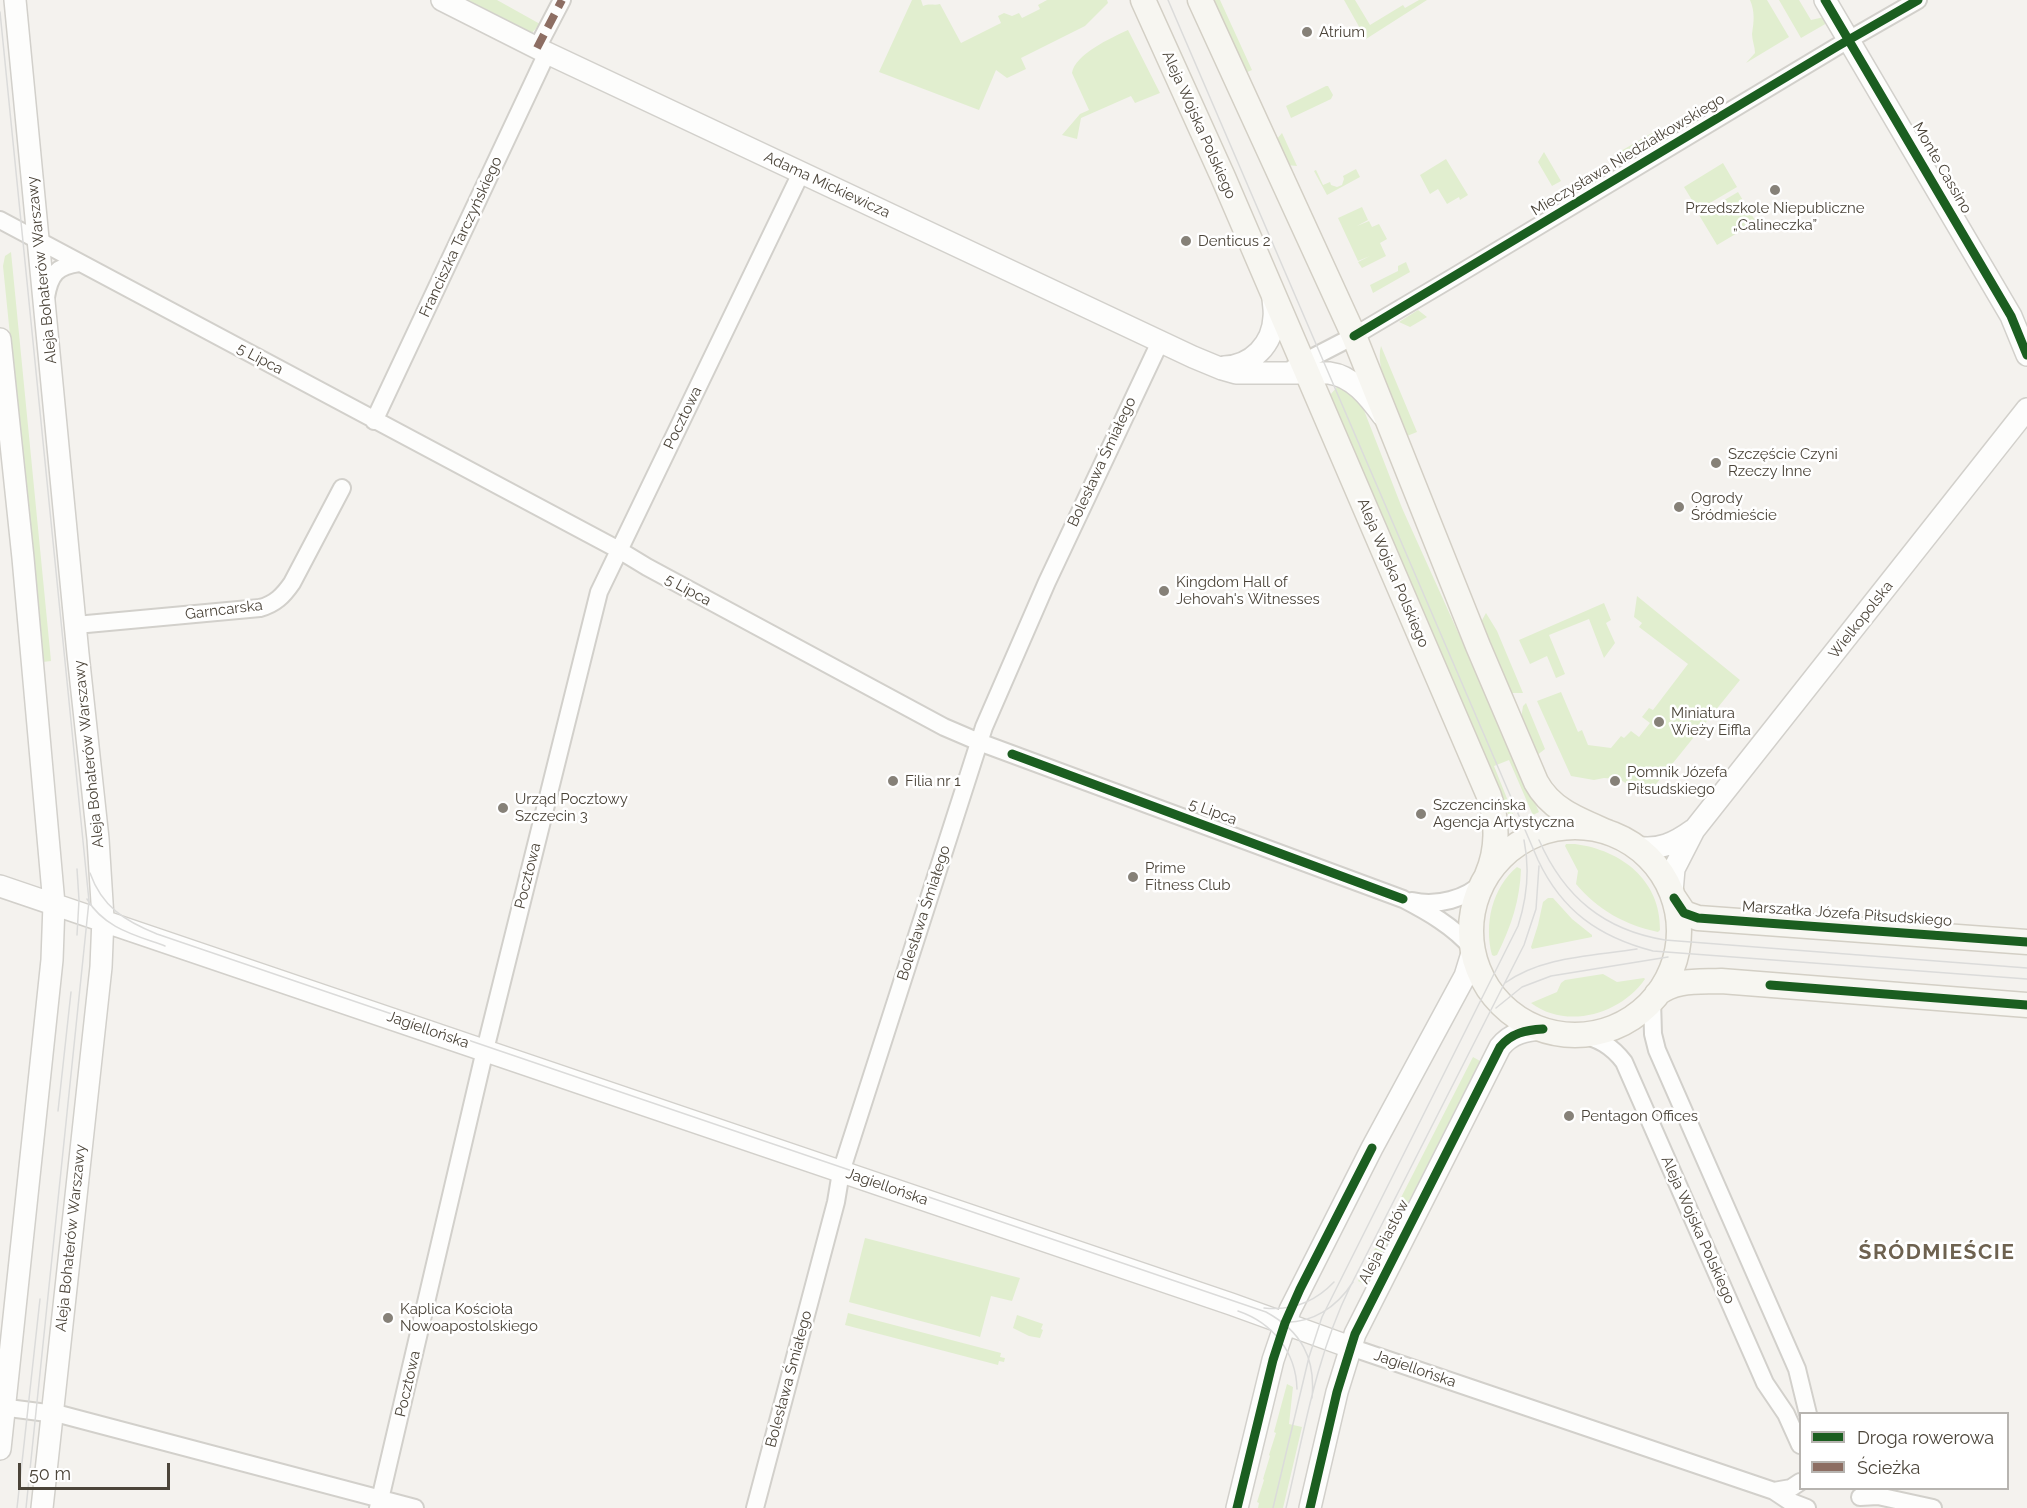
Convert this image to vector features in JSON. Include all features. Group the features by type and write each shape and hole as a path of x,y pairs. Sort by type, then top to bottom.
{"main road":[{"name":"Aleja Wojska Polskiego","path":"1143,0 1189,100 1489,796 1495,812 1496,827 1492,856 1485,878"},
{"path":"1200,0 1354,336 1478,646 1538,787 1552,804 1568,815 1636,847 1655,864 1673,895 1679,924 1678,944 1672,969 1654,997"},
{"path":"1607,832 1568,827 1537,834 1524,840 1503,855 1485,878 1474,905 1472,949 1480,975 1496,999 1519,1018 1543,1029 1576,1034 1601,1031 1636,1015 1654,997 1674,984 1689,982 1721,981 2027,1005"},
{"name":"Marszałka Józefa Piłsudskiego","path":"1673,895 1684,913 1698,918 2027,942"}],"street":[{"name":"Aleja Bohaterów Warszawy","path":"15,0 98,839 103,920 100,967 42,1508"},
{"name":"Adama Mickiewicza","path":"442,0 542,51 1214,366 1230,372 1268,374 1305,368"},
{"name":"Franciszka Tarczyńskiego","path":"374,421 542,51 562,0"},
{"name":"Monte Cassino","path":"1825,0 2010,316 2027,355"},
{"name":"Mieczysława Niedziałkowskiego","path":"1354,336 1918,0"},
{"name":"Pocztowa","path":"379,1504 485,1050 596,601 801,173"},
{"name":"5 Lipca","path":"0,220 620,550 646,567 944,727 978,742 1403,899 1420,903 1441,902 1465,895 1476,889 1485,878"},
{"path":"45,299 52,277 58,270 65,265 79,262"},
{"path":"1214,366 1239,365 1252,358 1262,348 1269,338 1273,324 1273,294"},
{"path":"1305,368 1354,336"},
{"path":"0,339 23,558 54,904 52,960 2,1408 0,1449"},
{"name":"Bolesława Śmiałego","path":"755,1508 836,1202 841,1172 978,742 1044,588 1160,342"},
{"path":"1305,368 1332,373 1348,379 1373,403 1390,426"},
{"name":"Wielkopolska","path":"1673,895 1674,869 1694,830 2027,409"},
{"name":"Garncarska","path":"76,625 260,608 273,604 282,597 292,583 342,488"},
{"name":"Wielkopolska","path":"1636,847 1659,848 1675,842 1694,830"},
{"name":"Jagiellońska","path":"0,886 1774,1491 1789,1501 1807,1508"},
{"name":"5 Lipca","path":"1403,899 1444,922 1462,936 1472,949"},
{"path":"1237,1508 1273,1360 1294,1301 1371,1148 1465,976 1472,949"},
{"path":"1654,997 1653,1034 1657,1050 1797,1369 1808,1412"},
{"name":"Aleja Piastów","path":"1310,1508 1337,1392 1350,1347 1364,1314 1500,1047 1514,1035 1528,1030 1543,1029"},
{"name":"Aleja Wojska Polskiego","path":"1576,1034 1599,1040 1617,1052 1624,1062 1765,1383 1786,1414 1799,1443"},
{"path":"2,1408 53,1413 100,1424 379,1504 415,1508"},
{"path":"1774,1491 1791,1488 1799,1483"},
{"path":"1805,1490 1813,1508"},
{"path":"1858,1498 1878,1496 1933,1508"}],"green space":[{"path":"463,0 497,0 540,24 530,35"},
{"path":"912,0 921,0 923,6 940,4 961,43 1001,23 998,16 1004,13 1012,16 1019,13 1022,18 1040,9 1038,5 1047,0 1107,0 1108,3 1085,26 1021,58 1026,69 1007,78 996,70 979,110 879,72"},
{"path":"1211,0 1220,0 1252,70 1245,73"},
{"path":"1344,0 1355,0 1370,25 1403,5 1405,8 1419,0 1427,0 1366,39"},
{"path":"1750,0 1767,0 1789,37 1746,63 1755,53 1752,34 1754,21"},
{"path":"1779,0 1799,0 1811,20 1824,17 1827,23 1801,38"},
{"path":"1128,30 1160,93 1135,103 1131,96 1081,118 1077,139 1062,135 1080,114 1089,110 1072,73 1075,66 1095,47"},
{"path":"1326,86 1333,95 1331,99 1291,118 1286,106"},
{"path":"1657,130 1670,134 1624,161 1614,155"},
{"path":"1282,133 1297,166 1287,165 1276,140"},
{"path":"1544,152 1561,181 1552,186 1538,162"},
{"path":"1446,159 1468,195 1447,204 1438,189 1430,194 1420,175"},
{"path":"1723,163 1737,187 1698,210 1684,187"},
{"path":"1356,169 1360,177 1327,195 1314,171 1316,170 1323,185 1330,182 1331,185 1337,187 1342,185 1343,176"},
{"path":"1738,192 1756,222 1717,245 1699,215"},
{"path":"1362,207 1368,220 1357,226 1369,221 1372,227 1379,224 1387,239 1380,243 1386,256 1362,268 1358,262 1370,256 1358,261 1338,218"},
{"path":"11,252 51,661 43,662 3,266 5,256"},
{"path":"1406,262 1410,272 1373,293 1370,285 1398,271 1398,266"},
{"path":"1418,310 1427,317 1410,327 1399,322"},
{"path":"1381,346 1417,432 1407,436 1384,379 1380,356"},
{"path":"1337,387 1343,387 1360,400 1402,508 1539,812 1533,815 1509,760 1494,766 1516,821 1513,825 1330,399 1330,395"},
{"path":"1637,596 1740,680 1652,789 1632,787 1619,779 1594,780 1571,776 1537,701 1561,692 1578,732 1582,730 1588,745 1611,748 1621,736 1624,738 1631,731 1639,737 1650,723 1642,717 1649,708 1653,710 1688,664 1639,627 1642,623 1634,617"},
{"path":"1604,603 1611,620 1606,623 1615,643 1604,658 1589,619 1549,635 1565,674 1556,678 1547,656 1530,664 1519,640"},
{"path":"1486,613 1497,631 1523,693 1510,693 1481,622"},
{"path":"1526,703 1545,749 1536,756 1521,719 1523,706"},
{"path":"1575,844 1608,853 1635,870 1646,882 1654,896 1659,912 1660,930 1658,932 1623,921 1603,909 1584,893 1576,884 1578,871 1565,846"},
{"path":"1517,867 1521,869 1517,902 1507,934 1497,955 1494,956 1489,931 1492,907 1501,885"},
{"path":"1548,898 1553,898 1592,937 1532,949 1543,902"},
{"path":"1603,974 1617,982 1645,979 1622,1001 1592,1014 1561,1016 1531,1003 1557,992 1565,980"},
{"path":"1473,1057 1480,1061 1366,1285 1358,1281 1368,1263 1372,1265 1374,1262 1369,1260"},
{"path":"865,1238 1020,1278 1012,1301 991,1296 980,1337 849,1302"},
{"path":"848,1313 1001,1353 1000,1357 1005,1358 1004,1362 999,1361 998,1365 845,1325"},
{"path":"1017,1315 1043,1324 1040,1338 1029,1336 1013,1328"},
{"path":"1287,1384 1293,1387 1289,1424 1302,1427 1283,1508 1258,1508 1259,1503 1257,1502"}],"tram line":[{"path":"1168,0 1538,860 1558,894 1571,908 1599,930 1653,951 2027,979"},
{"path":"0,12 89,901 26,1508"},
{"path":"1273,1508 1309,1357 1322,1317 1518,926 1527,883 1524,840"},
{"path":"1539,840 1561,878 1588,908 1623,928 1643,935 1665,940 2027,968"},
{"path":"1286,1508 1312,1395 1338,1313 1524,945 1536,909 1539,866"},
{"path":"77,869 79,900 77,935"},
{"path":"90,873 108,904 125,918 157,934 1266,1312 1289,1328 1304,1347 1311,1370 1312,1398"},
{"path":"87,899 94,909 111,924 165,946"},
{"path":"1505,983 1535,967 1552,962 1637,949"},
{"path":"1496,1008 1522,987 1551,976 1668,957"},
{"path":"58,1111 71,992"},
{"path":"1264,1308 1284,1308 1302,1304 1319,1295 1334,1282"},
{"path":"1282,1322 1304,1320 1323,1312 1339,1299 1353,1282"},
{"path":"17,1508 40,1299"},
{"path":"1238,1311 1262,1323 1280,1341 1292,1363 1297,1389"}],"marked path":[{"path":"537,48 562,0"}],"cycle path":[{"path":"1825,0 2011,316 2027,355"},
{"path":"1354,336 1918,0"},
{"path":"1012,754 1403,899"},
{"path":"1674,898 1684,913 1698,918 2027,942"},
{"path":"1770,985 2027,1005"},
{"path":"1310,1508 1337,1392 1355,1334 1500,1047 1509,1038 1519,1033 1543,1029"},
{"path":"1237,1508 1273,1360 1285,1323 1372,1148"}],"place":[{"name":"Atrium","path":"1307,32"},
{"name":"Przedszkole Niepubliczne „Calineczka”","path":"1775,190"},
{"name":"Denticus 2","path":"1186,241"},
{"name":"Szczęście Czyni Rzeczy Inne","path":"1716,463"},
{"name":"Ogrody Śródmieście","path":"1679,507"},
{"name":"Kingdom Hall of Jehovah's Witnesses","path":"1164,591"},
{"name":"Miniatura Wieży Eiffla","path":"1659,722"},
{"name":"Filia nr 1","path":"893,781"},
{"name":"Pomnik Józefa Piłsudskiego","path":"1615,781"},
{"name":"Urząd Pocztowy Szczecin 3","path":"503,808"},
{"name":"Szczencińska Agencja Artystyczna","path":"1421,814"},
{"name":"Prime Fitness Club","path":"1133,877"},
{"name":"Pentagon Offices","path":"1569,1116"},
{"name":"Kaplica Kościoła Nowoapostolskiego","path":"388,1318"}],"district":[{"name":"ŚRÓDMIEŚCIE","path":"1937,1253"}]}
